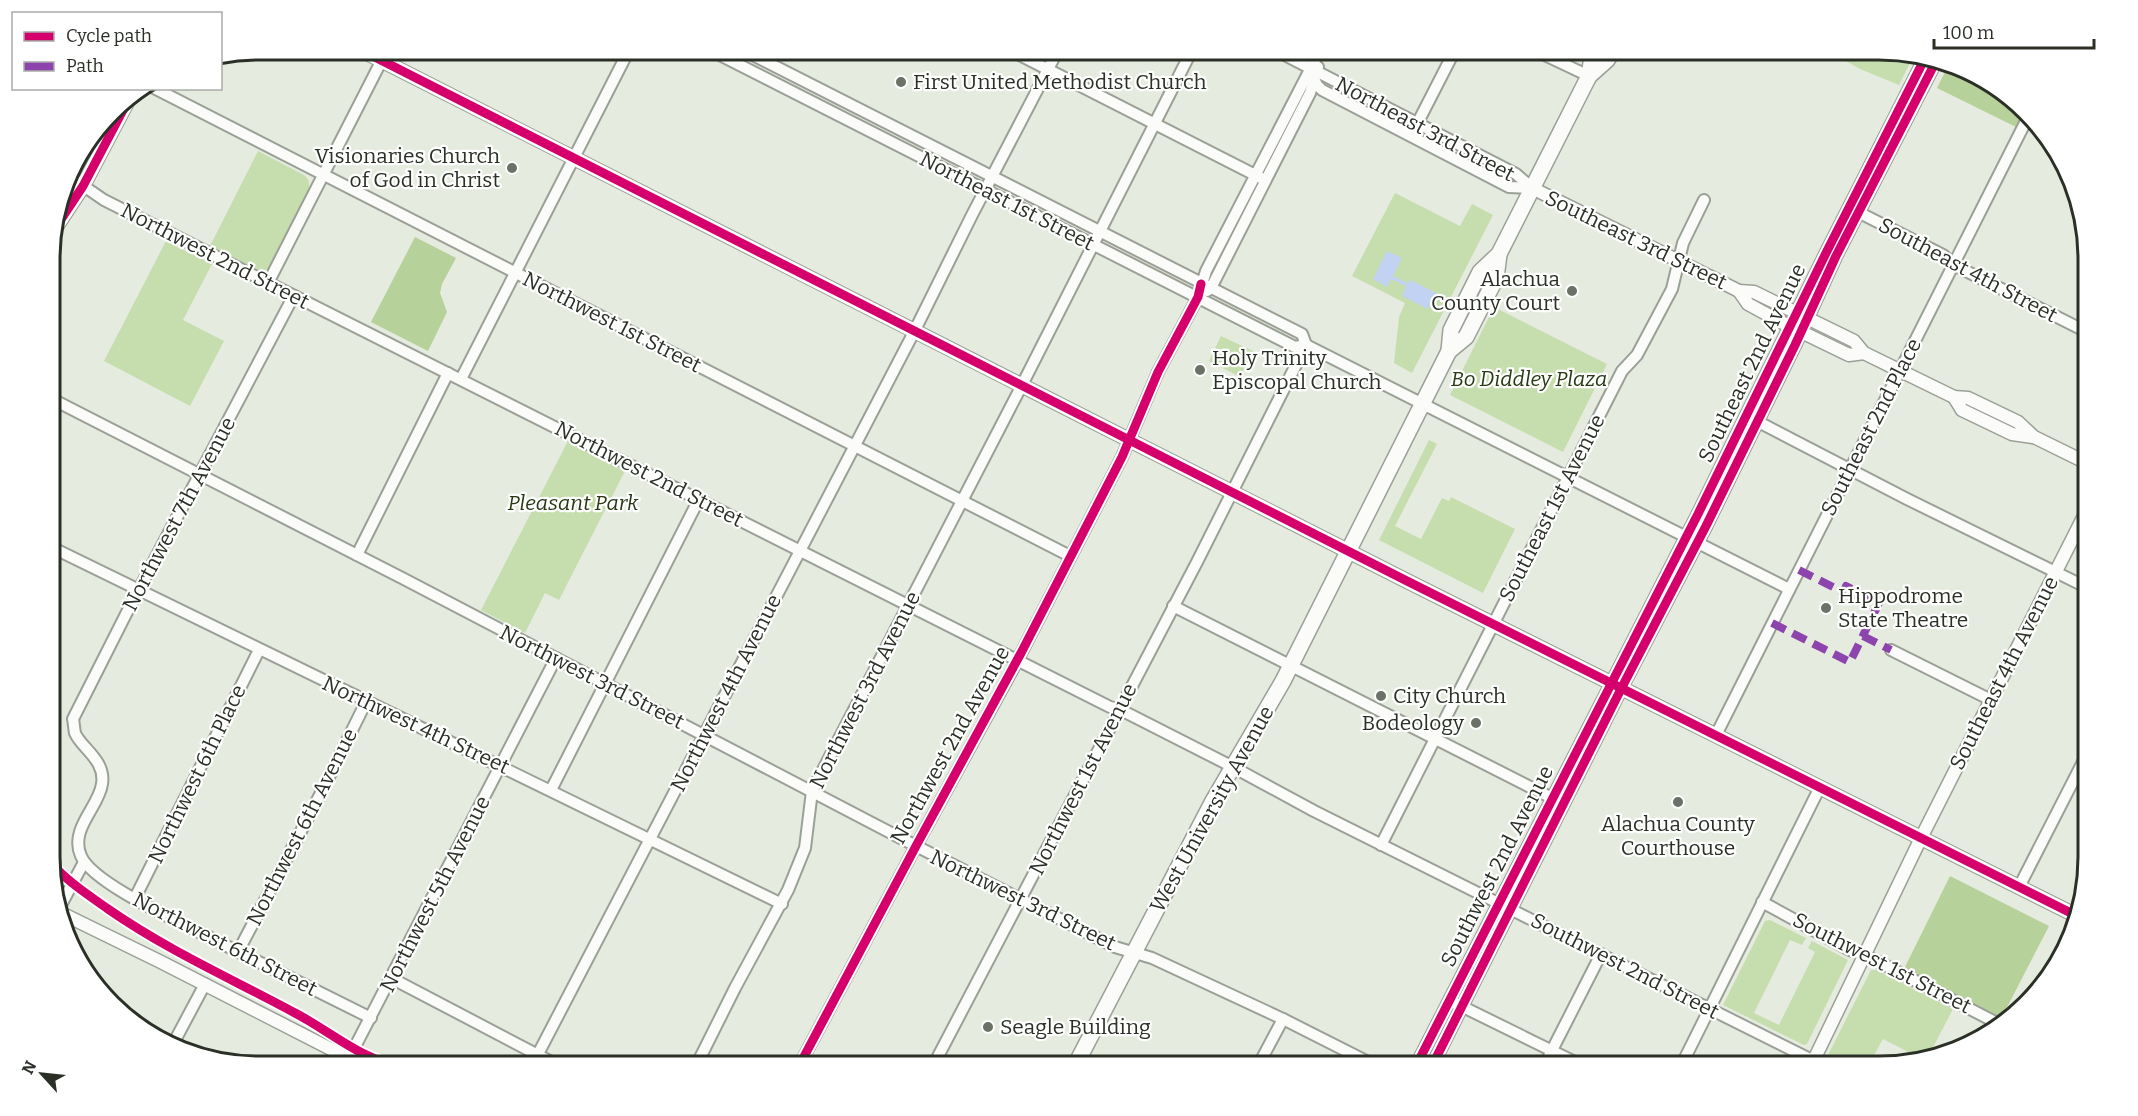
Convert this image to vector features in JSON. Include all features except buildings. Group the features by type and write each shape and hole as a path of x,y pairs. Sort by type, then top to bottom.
{"main road":[{"path":"393,60 574,157 1022,385 2070,912"},
{"path":"1589,76 1591,60"},
{"path":"1589,76 1607,60"},
{"name":"West University Avenue","path":"1080,1056 1207,812 1291,666 1449,351 1466,337 1496,278 1499,254 1589,76"},
{"path":"66,211 83,186 120,117"}],"street":[{"path":"268,283 381,60"},
{"path":"461,379 624,60"},
{"name":"Northeast 1st Street","path":"730,60 1295,347 1306,345 1789,589"},
{"path":"754,72 760,60"},
{"name":"Northeast 1st Street","path":"762,60 1302,334 1306,345"},
{"path":"1030,60 1261,177"},
{"name":"Northwest 4th Avenue","path":"537,1056 915,330 1053,60"},
{"name":"Northwest 3rd Avenue","path":"701,1056 735,988 782,904 805,848 812,791 1187,60"},
{"name":"Northeast 3rd Street","path":"1292,60 1313,73 1516,174 1532,188"},
{"path":"1198,297 1206,286 1313,73 1316,60"},
{"path":"1411,136 1450,60"},
{"path":"1555,60 1589,76"},
{"name":"Southeast 2nd Avenue","path":"1691,540 1899,121 1922,65"},
{"name":"Southeast 2nd Avenue","path":"1899,121 1932,68"},
{"name":"Northeast 3rd Street","path":"1313,73 1323,90 1509,187 1532,188"},
{"name":"Northwest 1st Street","path":"158,90 1070,556"},
{"name":"Southeast 2nd Place","path":"1716,735 2025,124"},
{"path":"893,143 900,130"},
{"name":"Northwest 2nd Street","path":"76,181 104,200 293,297 1233,767"},
{"name":"Southeast 3rd Street","path":"1532,188 1739,291 1754,292 1854,341 1864,353 1954,397 1962,410 2012,434 2034,437 2078,459"},
{"name":"Southeast 1st Avenue","path":"1381,845 1622,371 1637,356 1659,315 1672,289 1683,243 1704,200"},
{"name":"Southeast 4th Street","path":"1854,210 1943,255 1954,265 2078,327"},
{"name":"Southeast 3rd Street","path":"1739,291 1748,304 1796,329 1849,355 1864,353"},
{"name":"Northwest 7th Avenue","path":"84,862 79,853 78,839 103,783 100,767 93,753 75,734 73,719 293,297"},
{"name":"Northwest 2nd Avenue","path":"804,1056 1017,661 1122,457 1158,372 1198,297"},
{"name":"Northwest 1st Avenue","path":"938,1056 1197,562 1306,345"},
{"path":"357,555 448,373"},
{"name":"Northwest 3rd Street","path":"60,403 606,683 1115,948 1152,958 1356,1056"},
{"path":"1752,419 2078,583"},
{"path":"551,790 699,499"},
{"name":"Southeast 4th Avenue","path":"1820,1056 1921,838 2078,527"},
{"path":"1437,1056 1511,909 1616,685 1691,540"},
{"name":"Northwest 4th Street","path":"60,552 782,904"},
{"path":"1173,606 1552,798"},
{"name":"Northwest 6th Place","path":"135,898 259,650"},
{"path":"1891,650 1991,700"},
{"name":"Northwest 5th Avenue","path":"351,1056 556,658"},
{"name":"Southwest 2nd Avenue","path":"1421,1056 1552,798 1616,685"},
{"name":"Northwest 6th Avenue","path":"238,952 366,702"},
{"name":"Southwest 2nd Street","path":"1233,767 1314,812 1499,902 1801,1056"},
{"path":"2019,887 2078,772"},
{"path":"1686,1056 1820,787"},
{"path":"65,898 84,862"},
{"name":"Northwest 6th Street","path":"84,862 100,877 135,898 371,1018"},
{"name":"Southwest 1st Street","path":"1762,902 1850,950 1865,955 1992,1020"},
{"path":"70,917 205,984 334,1056"},
{"path":"1549,1056 1601,954"},
{"path":"391,978 537,1056"},
{"path":"177,1037 205,984"},
{"path":"1449,1000 1562,1056"},
{"path":"1263,1056 1283,1019"}],"green space":[{"path":"1844,60 1910,63 1899,85"},
{"path":"1945,72 1978,87 2000,101 2020,118 2016,127 1937,88"},
{"path":"258,151 304,175 309,185 308,192 269,268 263,272 210,246"},
{"path":"1395,193 1460,226 1472,204 1493,215 1412,373 1394,363 1399,317 1405,303 1352,276"},
{"path":"415,237 456,258 442,284 440,293 447,312 428,351 371,322"},
{"path":"166,241 212,264 183,320 224,341 190,406 104,361"},
{"name":"Bo Diddley Plaza","path":"1494,307 1607,364 1563,452 1450,395"},
{"path":"1221,336 1253,351 1240,377 1209,361"},
{"path":"1429,440 1437,444 1395,526 1421,539 1442,498 1449,501 1451,497 1515,529 1483,593 1379,540"},
{"name":"Pleasant Park","path":"568,441 625,471 559,600 545,593 525,633 481,610"},
{"path":"1950,876 2049,926 2006,1010 1996,1017 1903,971"},
{"path":"1770,920 1806,938 1802,945 1790,940 1754,1013 1779,1025 1815,952 1808,948 1812,941 1848,960 1807,1044 1804,1045 1723,1005 1765,921"},
{"path":"1871,970 1877,970 1953,1009 1933,1048 1911,1053 1883,1039 1874,1056 1829,1056"}],"water":[{"path":"1387,251 1402,258 1393,276 1408,283 1410,280 1436,293 1428,309 1402,296 1406,286 1391,279 1387,287 1373,279"}],"marked path":[{"path":"1799,570 1844,591"},
{"path":"1772,623 1850,662 1879,603 1846,586 1845,589"},
{"path":"1863,636 1891,650"}],"cycle path":[{"path":"381,60 1407,581 2070,912"},
{"path":"1421,1056 1698,514 1921,65"},
{"path":"1437,1056 1622,687 1706,526 1836,256 1932,68"},
{"path":"66,211 83,186 119,118"},
{"path":"804,1056 1021,653 1122,457 1158,372 1198,297 1201,284"},
{"path":"61,873 85,893 153,938 308,1020 368,1056"}],"place":[{"name":"First United Methodist Church","path":"901,82"},
{"name":"Visionaries Church of God in Christ","path":"512,168"},
{"name":"Alachua County Court","path":"1572,291"},
{"name":"Holy Trinity Episcopal Church","path":"1200,370"},
{"name":"Hippodrome State Theatre","path":"1826,608"},
{"name":"City Church","path":"1381,696"},
{"name":"Bodeology","path":"1476,723"},
{"name":"Alachua County Courthouse","path":"1678,802"},
{"name":"Seagle Building","path":"988,1027"}]}
